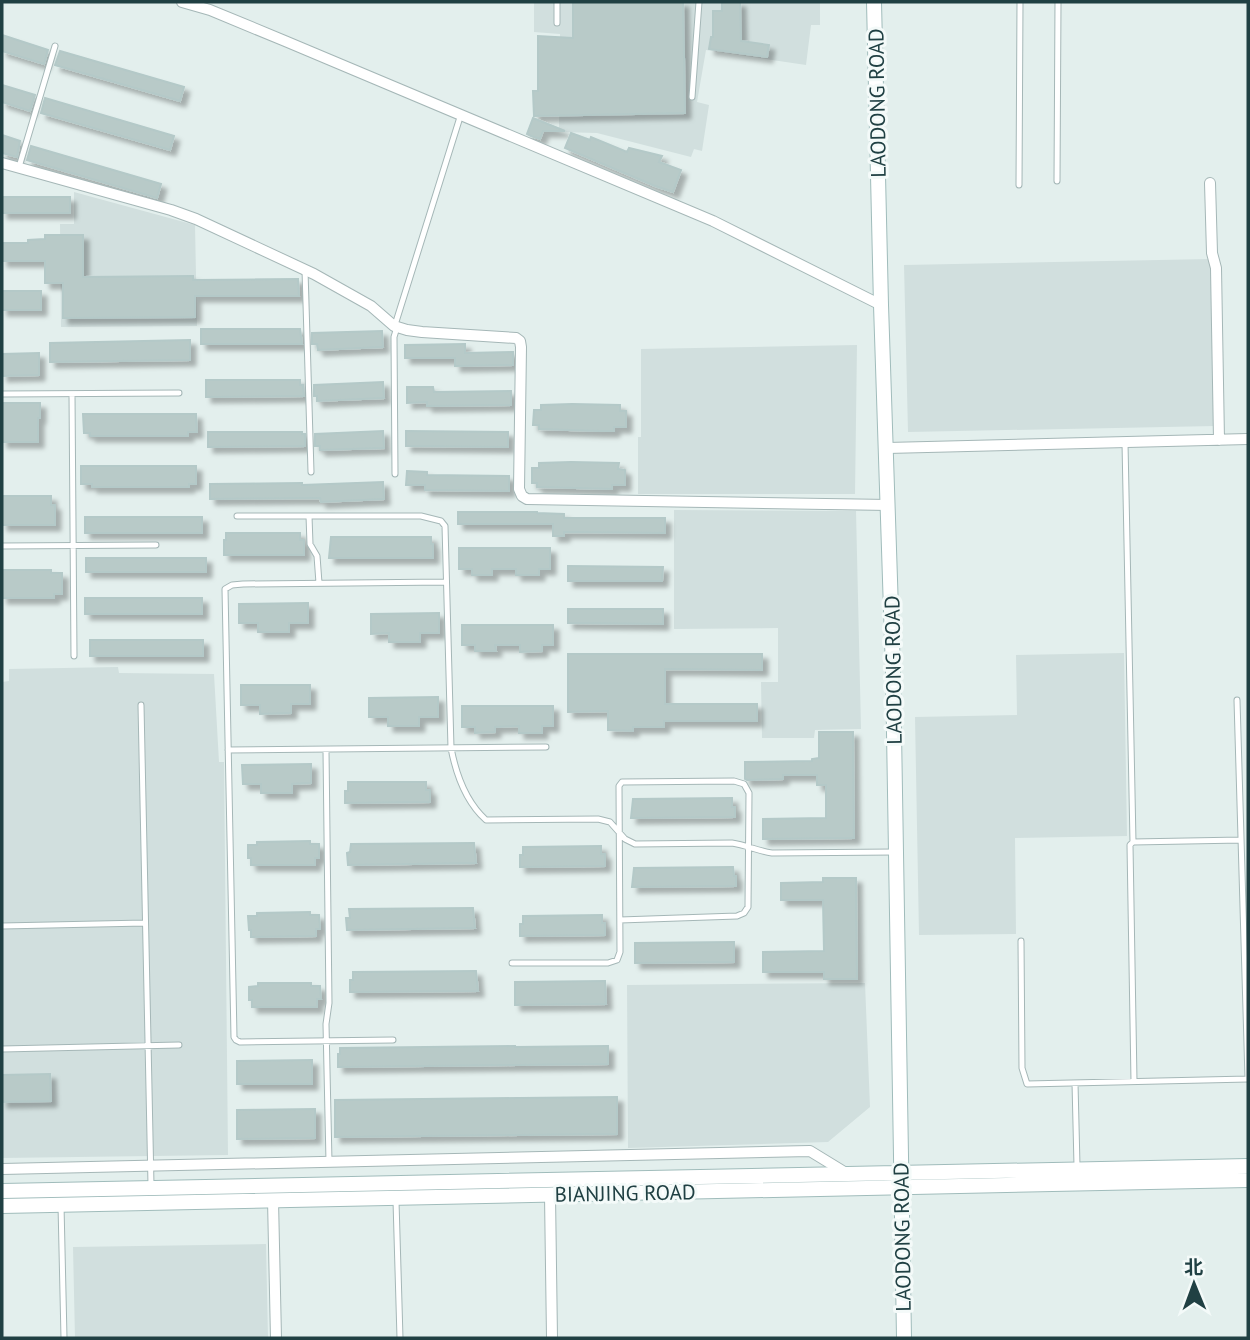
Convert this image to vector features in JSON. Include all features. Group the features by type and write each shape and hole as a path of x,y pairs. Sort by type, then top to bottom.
{"main road":[{"name":"LAODONG ROAD","path":"874,2 889,505 904,1338"},
{"name":"BIANJING ROAD","path":"2,1206 550,1195 1077,1170 1248,1166"},
{"name":"BIANJING ROAD","path":"2,1191 846,1173 900,1180 1248,1180"}],"street":[{"path":"182,2 210,10 713,221 881,305"},
{"path":"2,163 171,209 196,219 305,270 371,306 396,327 422,332 516,338 520,341 519,489 527,499 889,505"},
{"path":"1210,183 1212,253 1216,268 1219,440"},
{"path":"887,448 1248,439"},
{"path":"2,1169 810,1151 846,1173"},
{"path":"550,1195 552,1338"},
{"path":"273,1200 276,1338"}],"lane":[{"path":"556,2 557,23"},
{"path":"692,97 699,2"},
{"path":"1019,185 1020,2"},
{"path":"1056,181 1058,2"},
{"path":"19,167 55,46"},
{"path":"395,474 394,337 461,114"},
{"path":"305,270 311,472"},
{"path":"2,394 179,393"},
{"path":"72,394 74,656"},
{"path":"1125,442 1133,842 1130,845 1134,1081"},
{"path":"237,516 421,516 441,521 445,526 451,748 464,789 472,804 486,820 598,819 610,822 625,839 635,844 732,843 772,853 896,852"},
{"path":"309,516 310,544 318,562 319,583"},
{"path":"2,546 156,545"},
{"path":"393,1040 240,1042 234,1037 225,589 243,584 446,582"},
{"path":"1021,941 1022,1069 1027,1084 1248,1079 1237,700"},
{"path":"141,705 151,1189"},
{"path":"228,750 546,747"},
{"path":"326,750 329,1003 326,1041 329,1162"},
{"path":"512,963 608,963 617,960 620,952 619,786 622,782 734,781 744,784 749,793 749,847 748,907 744,913 737,916 620,920"},
{"path":"1133,842 1241,840"},
{"path":"2,926 145,923"},
{"path":"2,1049 179,1045"},
{"path":"1075,1083 1077,1170"},
{"path":"396,1198 400,1338"},
{"path":"61,1205 64,1338"}],"shaded area":[{"path":"534,2 820,2 820,25 811,25 806,65 706,50 697,102 709,105 702,151 694,149 691,157 597,133 559,132 560,34 534,32"},
{"path":"74,192 195,225 197,326 61,327 60,224 74,224"},
{"path":"1211,259 1215,426 908,432 904,265"},
{"path":"857,345 855,494 638,494 641,349"},
{"path":"674,510 856,511 861,729 815,730 814,738 762,738 761,682 778,682 778,628 674,629"},
{"path":"1124,653 1127,836 1015,838 1016,934 919,935 915,717 1017,715 1016,655"},
{"path":"118,667 119,673 214,674 219,762 224,762 228,1155 2,1158 2,682 9,681 9,669"},
{"path":"865,983 870,1107 828,1142 628,1148 627,985"},
{"path":"266,1244 268,1338 75,1338 73,1247"}],"building":[{"path":"573,2 683,2 685,113 534,116 533,91 538,91 538,36 573,38"},
{"path":"722,2 740,2 741,41 769,45 767,57 709,49 713,37 713,11 722,11"},
{"path":"2,35 48,50 44,64 2,51"},
{"path":"60,51 184,87 180,101 55,65"},
{"path":"2,85 35,95 30,111 2,102"},
{"path":"45,98 174,136 170,150 41,113"},
{"path":"533,118 565,131 543,131 540,139 531,136 527,134"},
{"path":"571,133 590,140 591,137 627,152 629,148 662,156 659,162 681,170 673,192 565,148"},
{"path":"2,135 20,141 17,157 2,153"},
{"path":"31,146 161,184 157,198 27,160"},
{"path":"2,197 70,197 70,213 2,213"},
{"path":"45,235 83,235 83,277 298,279 299,296 195,296 195,317 63,318 63,283 45,283 45,261 2,261 2,243 28,243 28,240 45,239"},
{"path":"2,291 41,291 41,310 2,310"},
{"path":"201,329 300,329 302,344 201,344"},
{"path":"382,331 383,347 318,350 317,344 312,344 312,333"},
{"path":"190,340 190,360 50,362 50,343"},
{"path":"465,344 465,353 513,352 513,365 455,366 455,358 405,358 405,345"},
{"path":"39,353 39,375 2,376 2,354"},
{"path":"206,380 300,380 304,396 206,397"},
{"path":"383,382 384,398 317,401 317,396 314,396 314,385"},
{"path":"407,387 433,387 434,392 511,391 511,405 427,406 427,402 407,403"},
{"path":"2,403 40,403 38,442 2,442"},
{"path":"541,405 620,405 620,411 626,411 626,427 614,427 614,431 599,431 539,429 539,425 533,425 534,410 541,410"},
{"path":"83,414 196,414 197,432 188,432 188,436 90,436 90,433 84,433"},
{"path":"383,431 384,448 320,450 320,446 315,446 315,434"},
{"path":"406,431 508,432 508,447 406,446"},
{"path":"208,432 302,432 305,434 305,446 208,447"},
{"path":"539,463 619,463 618,469 625,470 625,485 612,485 612,489 537,487 537,483 532,483 532,468 539,468"},
{"path":"81,466 196,466 196,484 189,484 189,487 92,487 92,484 81,484"},
{"path":"407,471 427,472 427,475 509,476 509,491 425,490 425,485 406,485"},
{"path":"383,482 384,499 321,502 320,498 210,499 210,484"},
{"path":"2,496 51,496 51,505 55,505 55,525 2,525"},
{"path":"458,512 537,512 564,514 564,518 665,518 665,533 564,532 564,536 553,536 553,524 458,524"},
{"path":"85,517 202,517 202,533 85,533"},
{"path":"226,533 300,533 300,540 304,540 304,555 224,555"},
{"path":"331,537 431,537 433,558 329,558"},
{"path":"459,548 550,548 550,569 539,569 539,575 516,575 516,569 492,569 492,575 472,575 472,569 459,569"},
{"path":"86,558 206,558 206,572 86,572"},
{"path":"568,566 663,567 662,581 568,581"},
{"path":"2,570 51,570 51,573 62,573 62,594 54,594 54,598 2,598"},
{"path":"85,598 202,598 202,614 85,614"},
{"path":"308,603 308,623 289,623 289,632 258,632 258,623 239,623 239,604"},
{"path":"568,609 663,609 663,624 568,623"},
{"path":"439,613 439,633 420,633 420,642 389,642 389,633 371,634 371,614"},
{"path":"462,625 553,625 553,645 542,645 542,651 520,652 520,645 495,645 496,651 475,651 475,645 462,645"},
{"path":"90,640 203,640 203,656 90,656"},
{"path":"568,654 762,654 762,670 665,669 665,704 757,704 757,721 664,721 664,727 633,727 633,731 608,730 608,711 568,712"},
{"path":"241,685 310,685 310,704 291,704 291,713 260,714 260,705 241,705"},
{"path":"438,697 438,717 419,717 419,726 388,726 388,717 369,717 369,698"},
{"path":"462,706 553,706 553,726 542,726 542,733 519,733 519,726 495,727 495,732 475,733 475,727 462,727"},
{"path":"819,732 853,732 854,838 763,839 763,819 826,818 826,785 817,785 817,775 783,775 783,779 747,780 745,762 812,761 819,758"},
{"path":"311,764 311,783 292,784 292,793 261,793 261,784 243,784 242,765"},
{"path":"348,782 426,782 426,790 430,790 430,802 345,803"},
{"path":"732,798 735,817 631,818 633,799"},
{"path":"310,841 310,844 319,844 319,858 315,858 315,865 251,865 251,858 248,858 248,845 257,845 257,842"},
{"path":"474,843 476,863 348,865 347,853 350,852 351,844"},
{"path":"601,846 601,854 605,854 605,866 520,867 523,847"},
{"path":"733,867 736,886 632,887 634,868"},
{"path":"823,878 856,878 857,979 824,979 824,972 763,972 763,952 824,951 823,900 781,900 781,883 823,882"},
{"path":"473,908 475,928 347,930 346,918 350,918 349,909"},
{"path":"310,912 310,915 319,915 320,929 316,929 316,936 251,937 248,916 257,916 257,913"},
{"path":"602,915 605,935 520,936 523,916"},
{"path":"734,942 734,962 635,963 635,943"},
{"path":"476,971 478,991 350,992 353,972"},
{"path":"605,981 606,1004 515,1005 515,982"},
{"path":"258,983 311,983 311,986 320,986 321,999 317,999 317,1007 252,1007 249,987 258,986"},
{"path":"608,1046 608,1064 338,1067 340,1048"},
{"path":"312,1060 312,1084 237,1084 237,1061"},
{"path":"50,1074 51,1101 2,1102 2,1075"},
{"path":"617,1097 617,1134 335,1137 335,1100"},
{"path":"315,1109 315,1138 237,1139 237,1110"}]}
